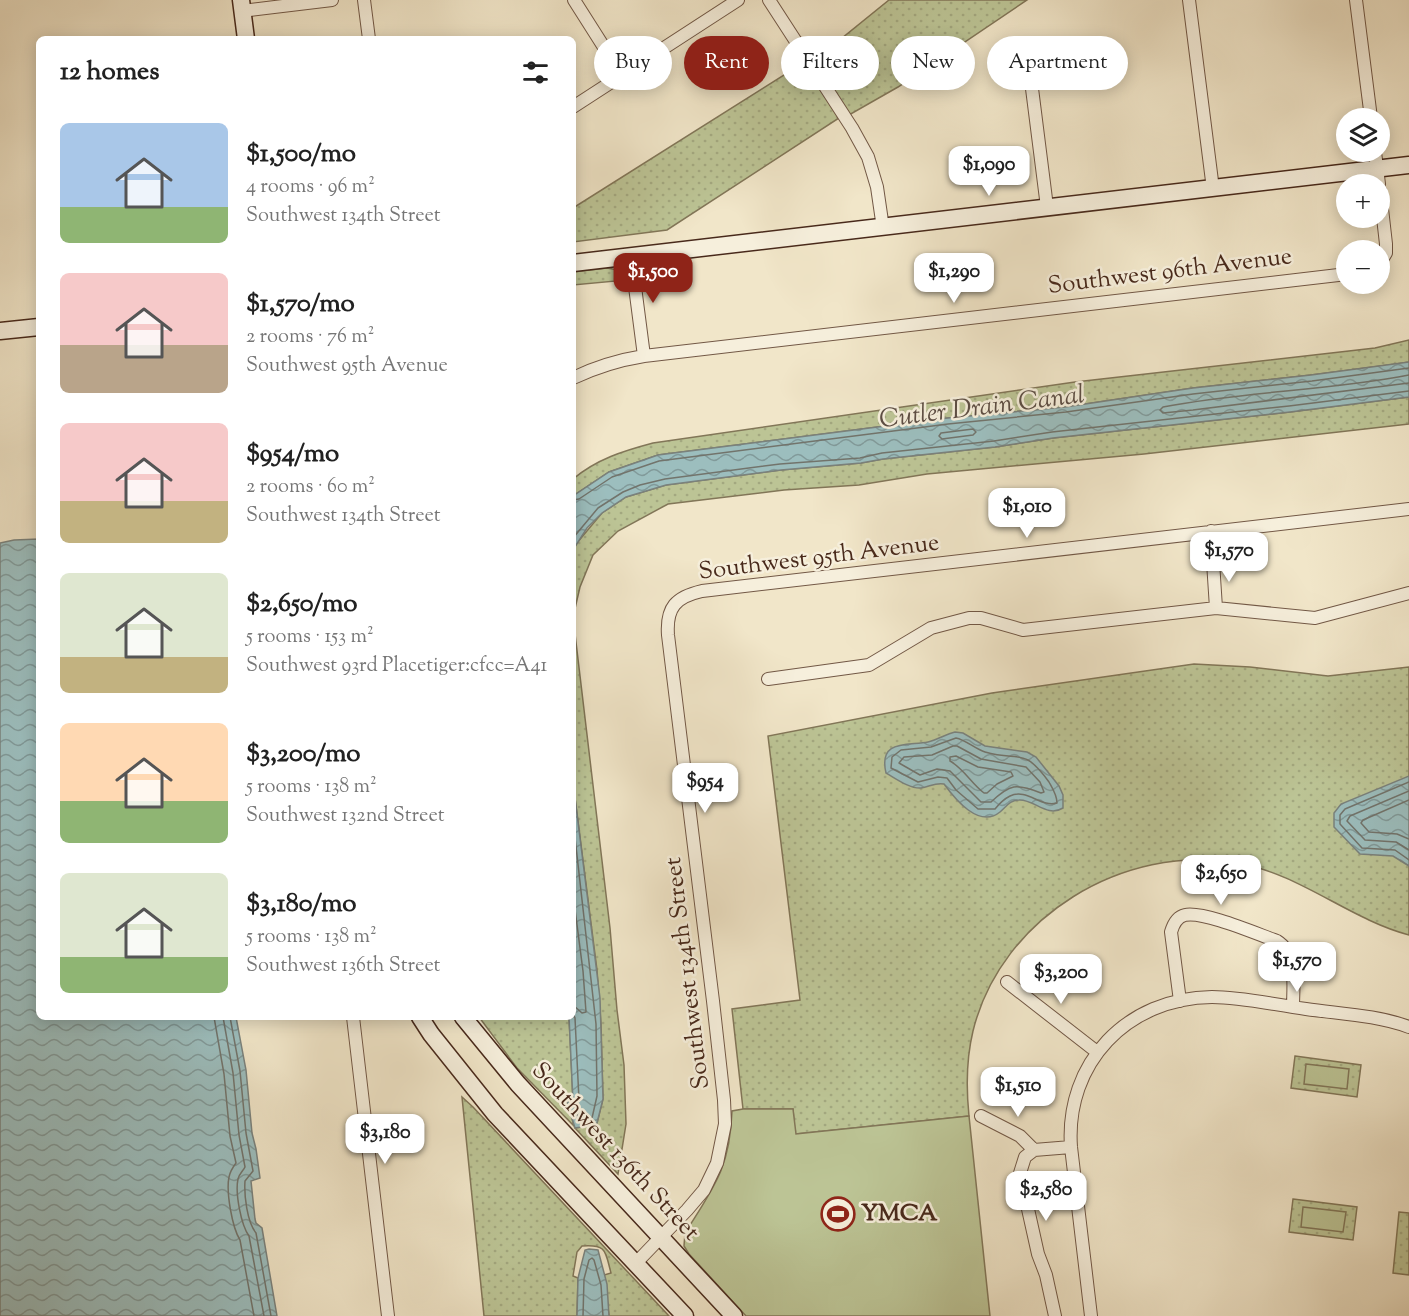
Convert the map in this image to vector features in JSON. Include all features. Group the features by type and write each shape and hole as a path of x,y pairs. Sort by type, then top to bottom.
{"street":[{"path":"246,36 241,5 332,0"},
{"path":"364,0 369,36"},
{"path":"574,0 597,36"},
{"path":"672,42 738,0"},
{"path":"769,0 852,128 868,157 877,187 883,228"},
{"path":"1189,0 1213,189"},
{"path":"1356,0 1370,108"},
{"path":"576,104 597,90"},
{"path":"1032,90 1047,207"},
{"path":"1386,174 1409,165"},
{"path":"576,264 1047,207 1213,189 1336,180"},
{"path":"632,256 645,356"},
{"name":"Southwest 96th Avenue","path":"576,377 599,367 645,356 1336,275"},
{"path":"0,332 36,327"},
{"name":"Southwest 95th Avenue","path":"670,612 682,597 702,591 983,560 1409,508"},
{"path":"1211,531 1216,608"},
{"path":"768,679 869,665 931,628 969,618 981,618 1023,630 1216,608 1315,618 1409,593"},
{"name":"Southwest 134th Street","path":"635,1264 695,1202 709,1181 722,1148 725,1116 668,635 667,625 670,612"},
{"path":"1180,1002 1171,932 1174,922 1179,918 1194,915 1218,920 1277,940 1286,947 1292,971 1293,1007"},
{"path":"1007,982 1097,1052"},
{"path":"1091,1316 1071,1147 1071,1121 1076,1096 1085,1073 1097,1052 1111,1035 1125,1024 1152,1010 1180,1002 1211,998 1379,1018 1409,1027"},
{"path":"353,1020 388,1316"},
{"path":"422,1020 430,1034 495,1114 685,1316"},
{"name":"Southwest 136th Street","path":"466,1020 518,1084 734,1316"},
{"path":"981,1116 1020,1136 1034,1150"},
{"path":"1055,1316 1022,1185 1022,1165 1025,1157 1034,1150 1071,1147"}],"green space":[{"path":"889,0 1027,0 974,36 891,36 893,90 849,115 834,90 879,90 879,36 845,36"},
{"path":"781,77 781,90 821,90 839,118 667,230 576,242 576,206 760,90 769,90 769,84"},
{"path":"607,268 618,270 627,280 576,285 576,272"},
{"path":"1409,340 1409,362 1193,388 1065,407 948,418 658,455 609,472 576,494 576,477 591,466 611,456 653,443 1075,382 1375,348"},
{"path":"1409,397 1409,424 1144,454 927,474 859,485 784,490 668,504 618,531 593,555 580,587 576,604 576,544 602,513 626,497 666,485"},
{"path":"576,642 624,1065 626,1124 618,1174 575,1128 597,1123 603,1099 597,970 576,806"},
{"path":"1194,664 1250,667 1328,676 1409,667 1409,935 1387,928 1282,876 1260,868 1237,863 1194,860 1152,865 1111,877 1073,897 1039,922 1010,954 988,990 973,1031 967,1074 969,1116 795,1134 793,1109 743,1109 732,1009 800,1000 768,736 992,693"},
{"path":"481,1020 569,1020 573,1101 568,1103 574,1126 517,1068"},
{"path":"1295,1056 1361,1065 1357,1097 1291,1088"},
{"path":"1306,1064 1349,1069 1347,1089 1304,1084"},
{"path":"462,1097 669,1316 609,1316 604,1275 611,1273 606,1254 604,1250 596,1246 582,1246 577,1252 573,1276 578,1278 577,1316 484,1316"},
{"name":"YMCA","path":"793,1109 796,1134 969,1116 990,1316 746,1316 684,1246 685,1233 712,1189 724,1163 731,1131 732,1111"},
{"path":"1293,1199 1357,1207 1353,1240 1289,1232"},
{"path":"1303,1207 1346,1212 1343,1232 1301,1227"},
{"path":"1399,1212 1409,1213 1409,1275 1393,1273"}],"water":[{"path":"1409,362 1409,397 666,485 626,497 602,513 587,528 576,545 576,494 609,472 658,455 948,418 1065,407 1193,388"},
{"path":"36,539 36,1020 237,1020 246,1070 252,1133 260,1178 251,1181 255,1219 262,1228 277,1316 0,1316 0,543"},
{"path":"955,732 963,733 985,746 1027,752 1036,757 1059,786 1063,795 1063,808 1051,811 1025,800 1016,800 1000,812 984,817 968,810 944,784 917,788 886,773 886,754 890,749 896,746 928,742"},
{"path":"1409,776 1409,866 1393,856 1360,854 1334,827 1334,813 1341,804"},
{"path":"576,806 600,998 603,1099 595,1125 575,1128 567,1102 573,1101 569,1020 576,1020"},
{"path":"585,1250 598,1250 607,1284 609,1316 577,1316 578,1278"}],"place":[{"name":"YMCA","path":"838,1214"}],"water label":[{"name":"Cutler Drain Canal","path":"982,408"}]}
